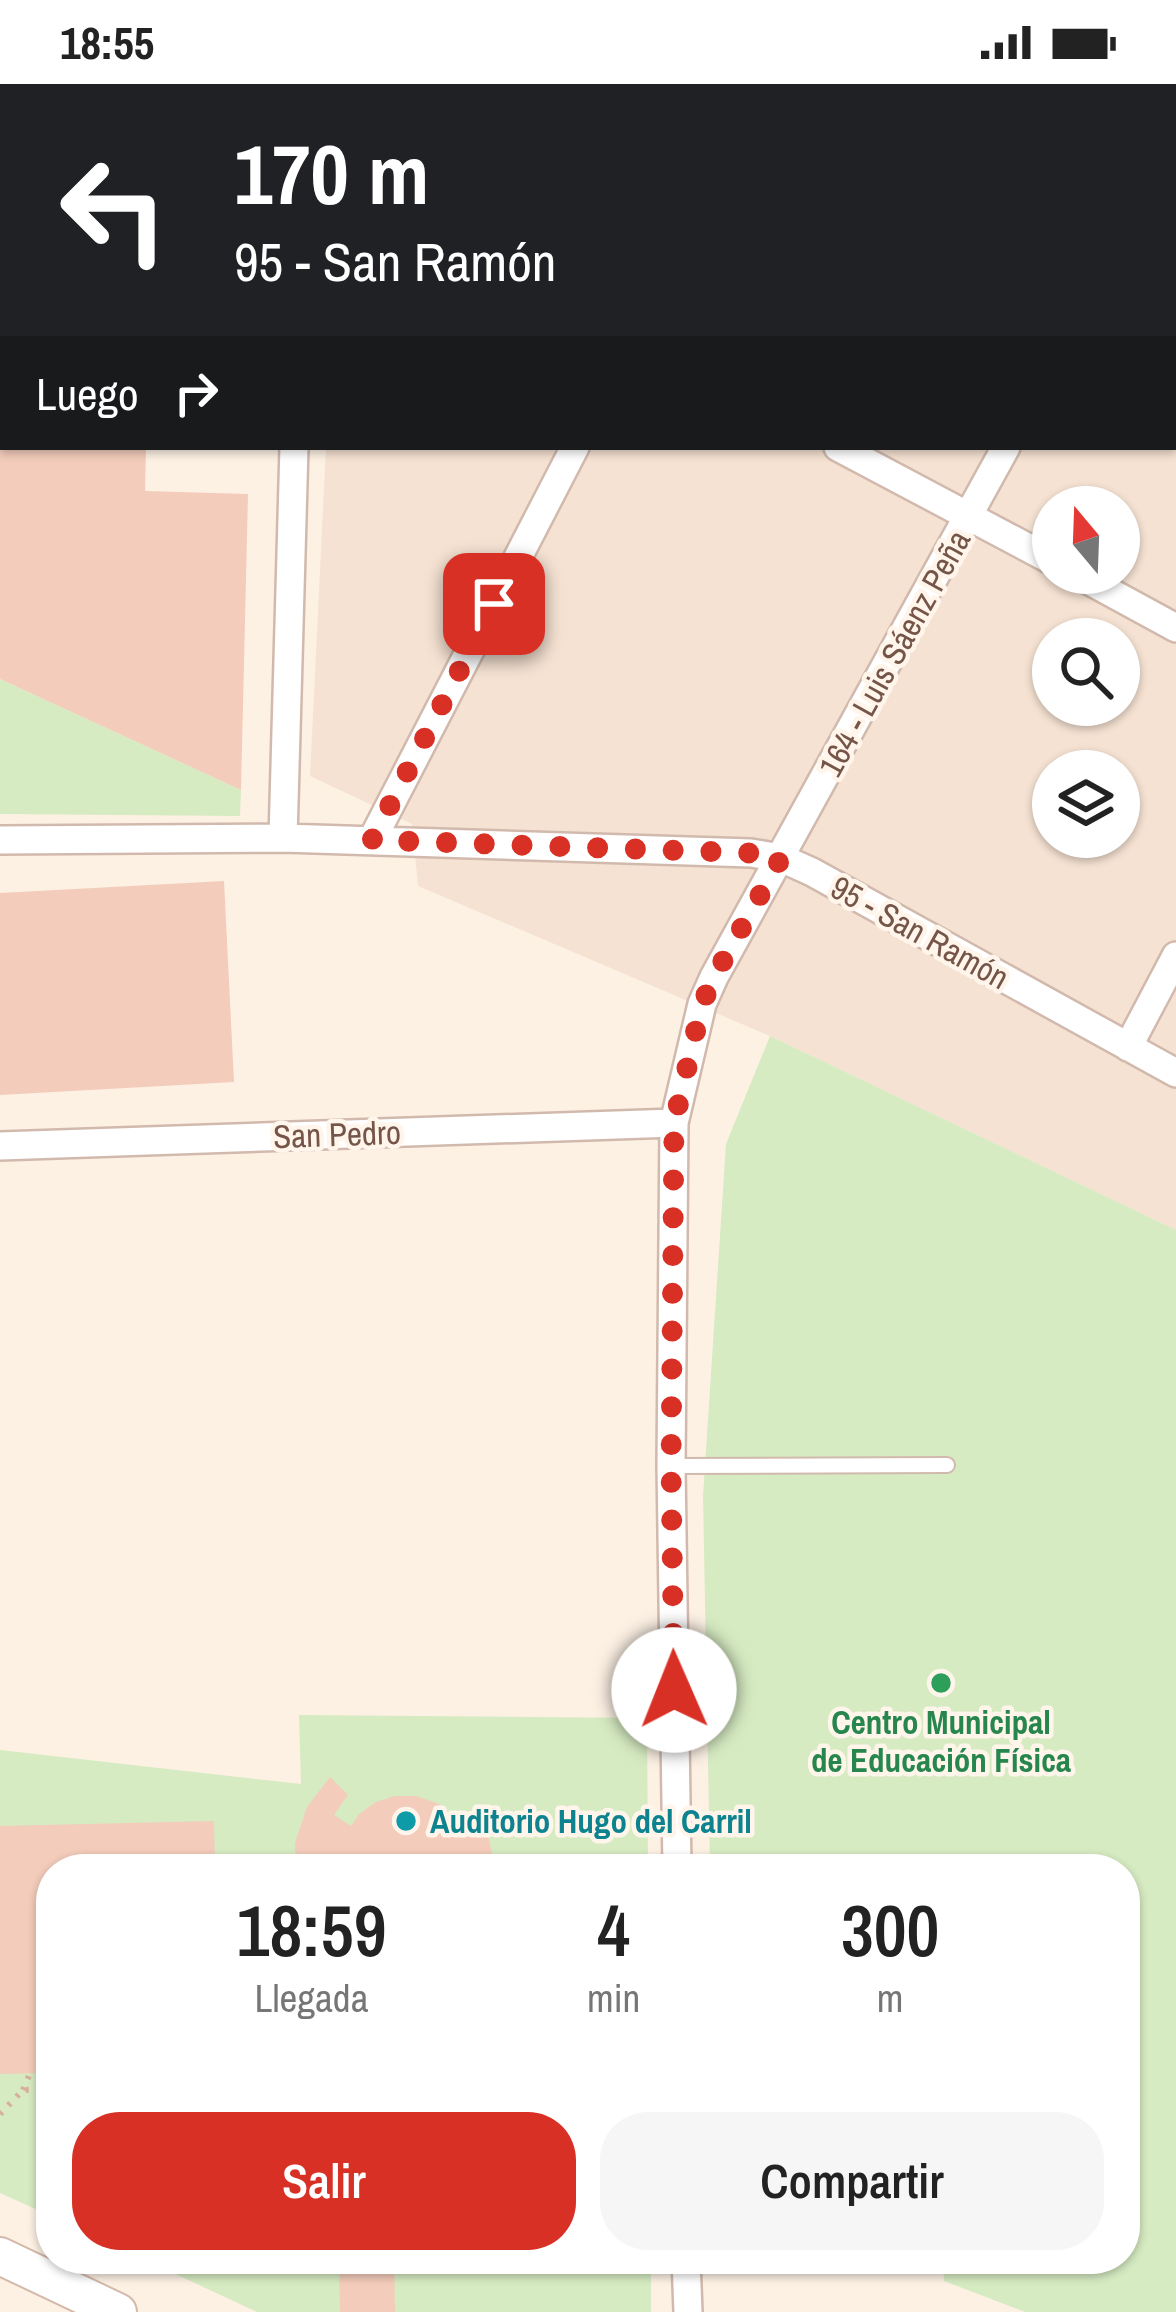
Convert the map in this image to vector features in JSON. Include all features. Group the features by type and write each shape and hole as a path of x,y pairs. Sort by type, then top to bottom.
{"street":[{"path":"284,838 294,450"},
{"path":"372,840 573,450"},
{"path":"844,450 1032,550"},
{"name":"164 - Luis Sáenz Peña","path":"677,1854 671,1466 674,1123 702,1004 714,977 1004,450"},
{"path":"1114,594 1176,628"},
{"name":"95 - San Ramón","path":"0,840 372,840 752,853 781,858 1176,1073"},
{"path":"1128,1046 1176,956"},
{"name":"San Pedro","path":"0,1146 674,1123"},
{"path":"0,2256 36,2273"},
{"path":"38,2274 118,2312"},
{"path":"687,2274 688,2312"}],"lane":[{"path":"671,1466 947,1465"}],"path":[{"path":"0,2114 30,2073"},
{"path":"22,2090 36,2090"}],"shaded area":[{"path":"326,450 1176,450 1176,1230 770,1036 418,886 412,824 310,776"}],"green space":[{"path":"0,679 241,790 240,816 0,814"},
{"name":"Centro Municipal de Educación Física","path":"770,1036 1176,1230 1176,2312 1025,2312 944,2281 944,2274 1140,2274 1140,1854 710,1854 703,1496 726,1144"},
{"path":"299,1715 647,1718 648,1854 36,1854 36,2209 0,2193 0,1750 301,1784"},
{"path":"175,2274 651,2274 651,2312 257,2312"}],"building":[{"path":"0,450 146,450 145,491 248,494 241,790 0,679"},
{"path":"224,881 234,1082 0,1095 0,893"},
{"name":"Auditorio Hugo del Carril","path":"330,1777 348,1795 334,1815 351,1826 376,1802 416,1796 437,1803 463,1832 485,1824 492,1854 295,1854 307,1807"},
{"path":"214,1821 215,1854 36,1854 36,2073 0,2074 0,1826"},
{"path":"339,2274 394,2274 395,2312 340,2312"}],"place":[{"name":"Centro Municipal de Educación Física","path":"941,1683"},
{"name":"Auditorio Hugo del Carril","path":"406,1821"}],"route":[{"path":"494,604 372,840 752,853 781,858 702,1004 674,1123 674,1690"}]}
